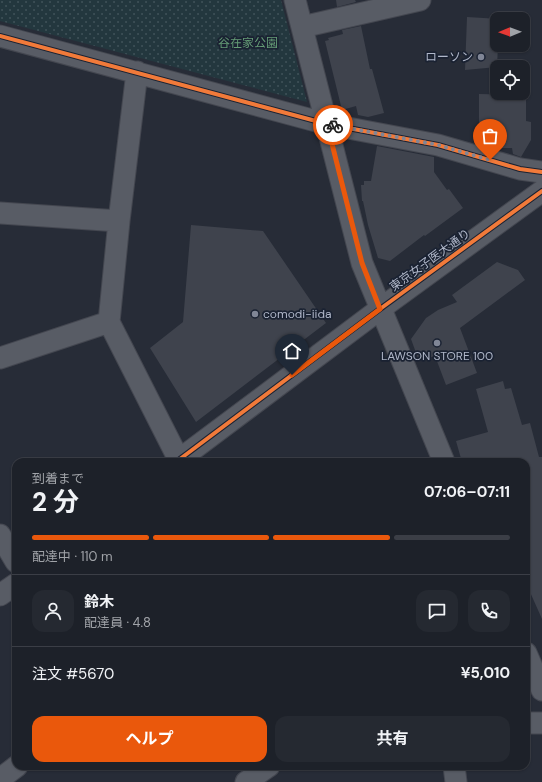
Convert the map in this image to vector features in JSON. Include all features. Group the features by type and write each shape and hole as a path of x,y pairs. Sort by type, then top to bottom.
{"street":[{"path":"295,0 362,263 442,458"},
{"path":"302,27 420,0"},
{"path":"0,36 327,124 438,145 520,169 542,172"},
{"path":"137,72 119,221 109,322 177,458"},
{"name":"東京女子医大通り","path":"183,458 380,309 542,191"},
{"path":"0,213 119,221"},
{"path":"0,358 109,322"},
{"path":"0,535 12,555"},
{"path":"0,595 12,587"},
{"path":"530,662 542,690"},
{"path":"530,723 542,723"},
{"path":"246,782 263,770"},
{"path":"454,770 456,782"}],"green space":[{"name":"谷在家公園","path":"0,0 281,0 307,102 0,21"}],"building":[{"path":"336,0 355,0 356,2 337,7"},
{"path":"467,17 490,18 490,52 498,52 497,60 490,60 490,68 465,70"},
{"path":"361,26 370,69 372,69 384,113 368,117 358,115 356,106 342,110 325,41 329,40 328,38 343,34 342,30"},
{"path":"479,94 490,94 490,100 526,100 526,121 531,122 531,140 521,157 513,154 512,148 490,148 479,144"},
{"path":"377,146 434,157 434,172 463,208 390,261 378,258 362,201 361,185 364,185 364,181 371,181"},
{"path":"191,225 263,231 326,323 196,422 150,348 183,322"},
{"path":"497,262 518,270 525,280 460,328 477,373 446,385 435,356 419,361 411,339 426,318 438,310 457,302 452,295"},
{"path":"503,381 505,389 511,388 522,425 530,423 539,457 542,457 542,619 530,592 530,458 461,458 456,441 488,432 476,389"}],"cycle path":[{"path":"0,36 327,124 438,145 520,169 542,172"},
{"path":"181,458 380,309 542,191"}],"way so far":[{"path":"333,125 438,145 490,160"}],"place":[{"name":"ローソン","path":"481,57"},
{"name":"comodi-iida","path":"255,314"},
{"name":"LAWSON STORE 100","path":"437,343"}],"route":[{"path":"292,375 380,309 362,263 353,233 327,124 333,125"}]}
